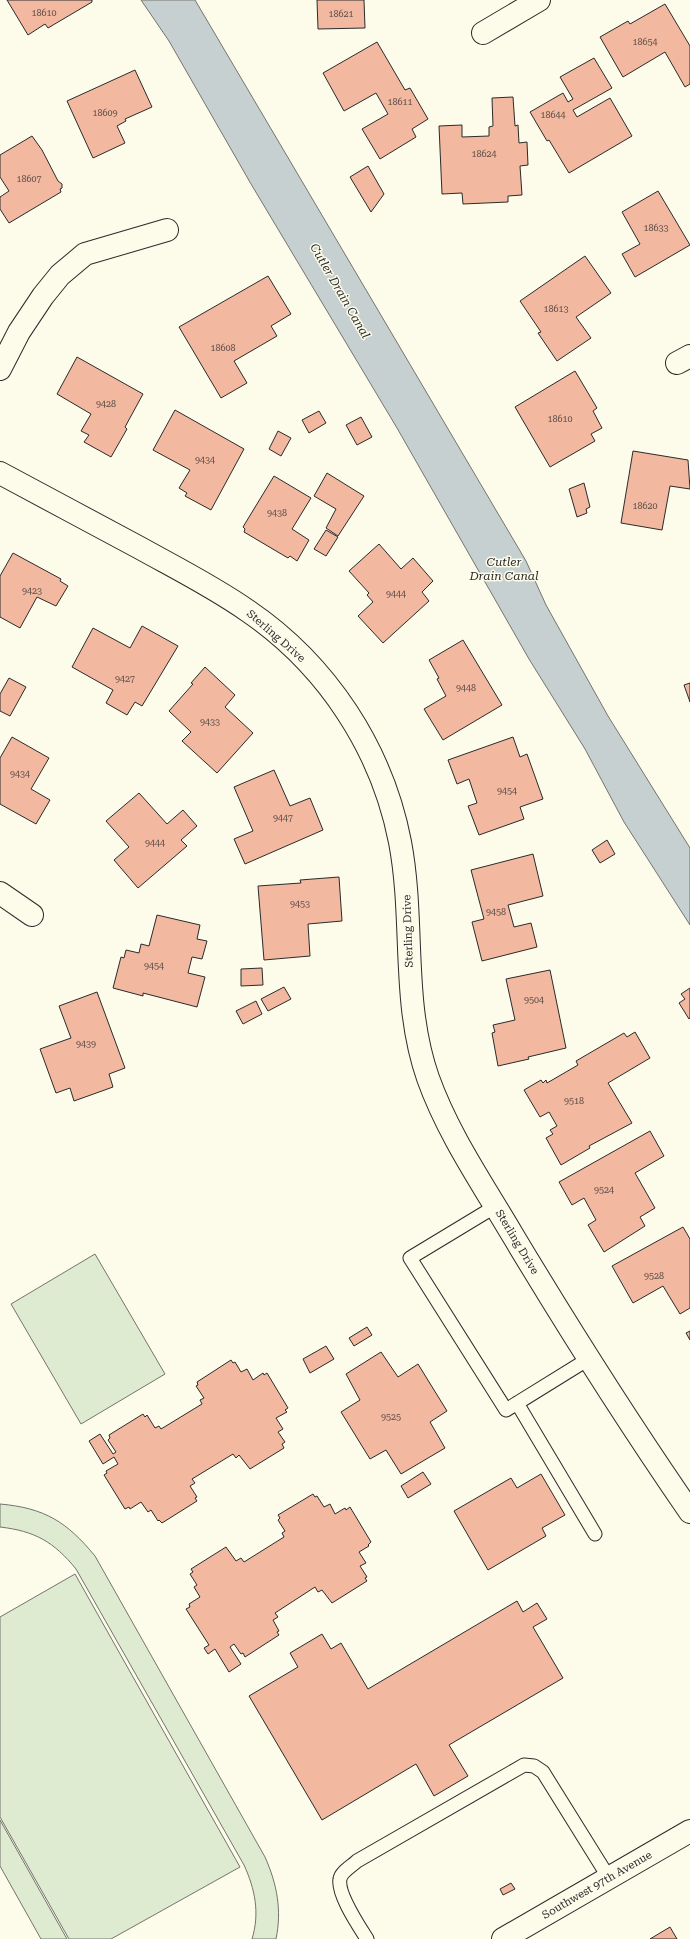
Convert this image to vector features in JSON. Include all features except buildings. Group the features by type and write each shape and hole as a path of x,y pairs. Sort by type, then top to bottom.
{"street":[{"path":"483,33 538,0"},
{"path":"0,369 19,332 43,296 60,275 85,254 167,230"},
{"name":"Sterling Drive","path":"0,473 210,586 250,612 296,652 324,681 343,705 360,731 372,757 392,811 400,842 407,902 409,963 413,1015 427,1076 436,1100 462,1152 655,1462 690,1512"},
{"path":"0,893 32,915"},
{"name":"Southwest 97th Avenue","path":"503,1939 690,1830"}],"lane":[{"path":"496,1206 410,1258 506,1410 590,1358"},
{"path":"517,1403 595,1534"},
{"path":"367,1939 341,1892 340,1879 346,1870 357,1862 524,1765 534,1766 543,1772 609,1878"}],"green space":[{"path":"95,1254 165,1374 81,1424 11,1304"},
{"path":"0,1504 30,1509 54,1519 75,1534 95,1556 265,1857 273,1877 277,1897 278,1928 276,1939 252,1939 256,1920 256,1910 251,1883 244,1865 76,1569 60,1552 43,1539 24,1531 0,1527"},
{"path":"75,1574 240,1867 111,1939 69,1939 0,1817 0,1617"},
{"path":"0,1820 67,1939 41,1939 0,1866"}],"water":[{"name":"Cutler Drain Canal","path":"141,0 195,0 526,561 546,605 608,716 690,848 690,925 624,822 585,749 529,659 397,428 251,184 169,41"}]}
